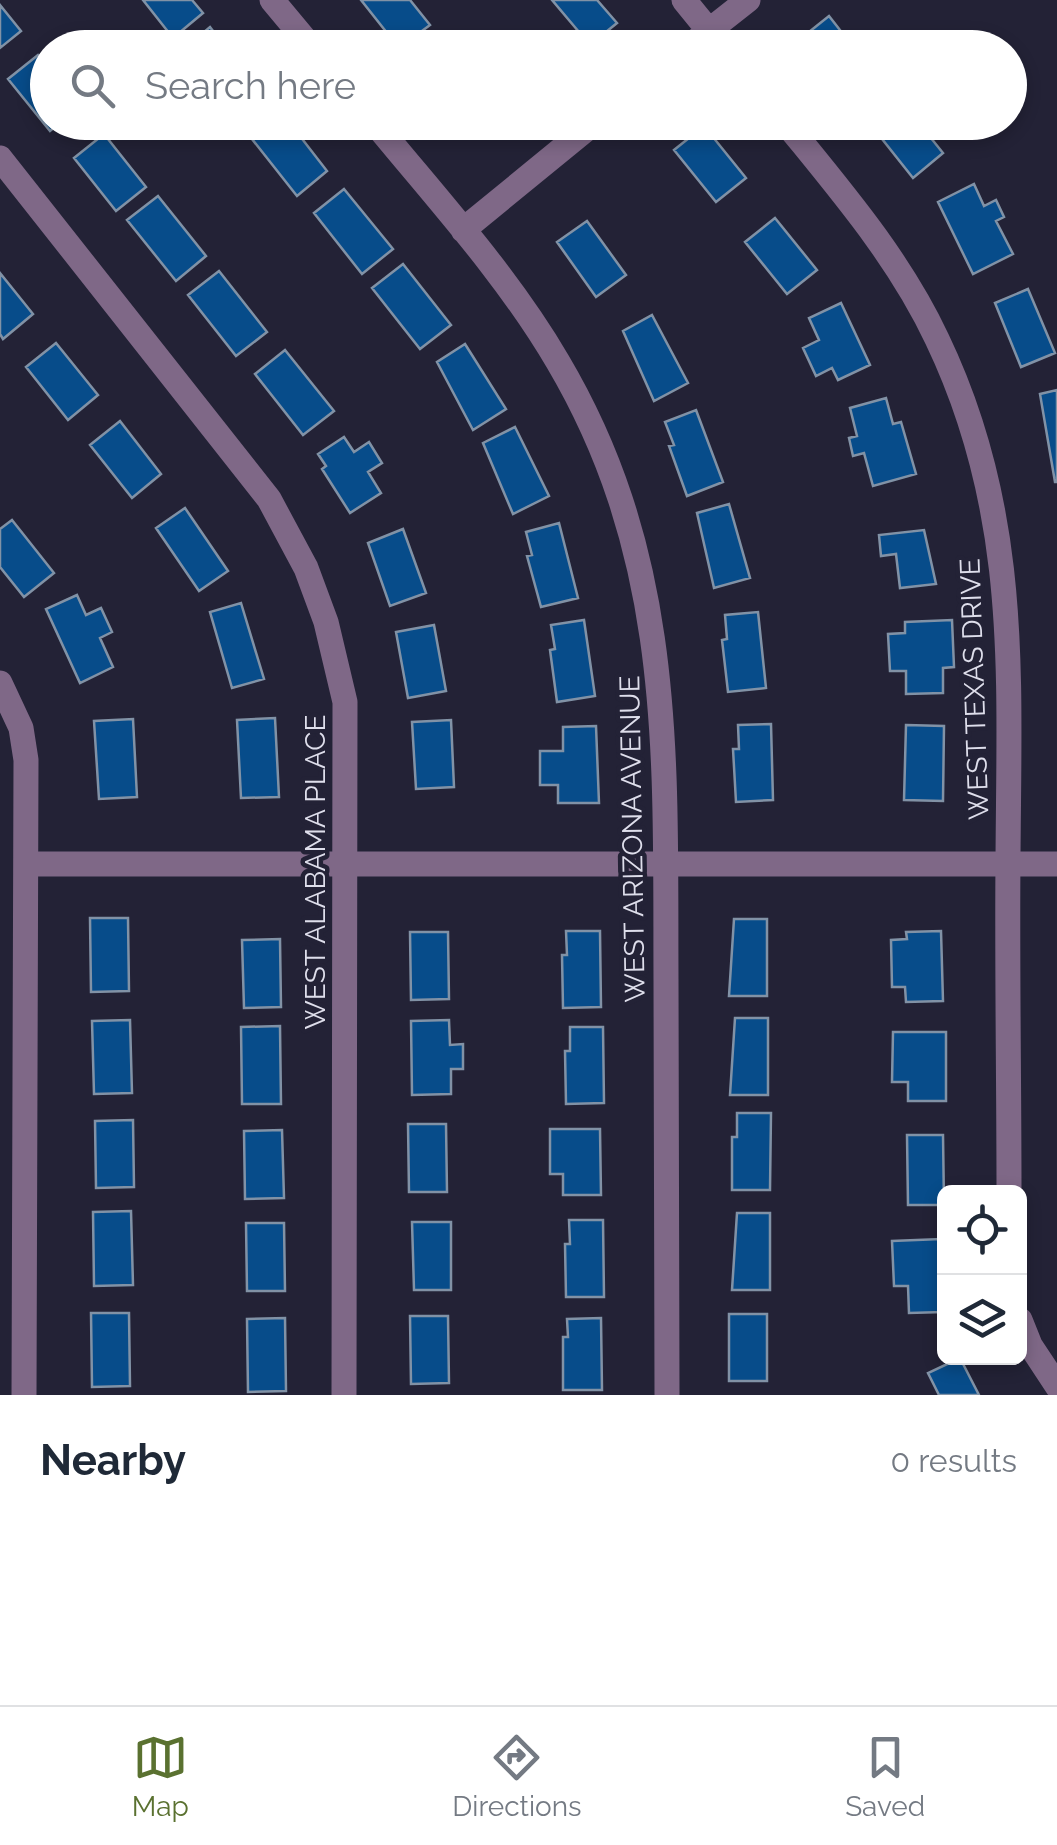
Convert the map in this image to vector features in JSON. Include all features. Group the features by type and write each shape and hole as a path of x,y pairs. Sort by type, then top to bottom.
{"street":[{"path":"272,0 297,30"},
{"path":"684,0 709,30"},
{"path":"723,30 748,0"},
{"name":"WEST ARIZONA AVENUE","path":"389,140 463,230 559,363 621,500 647,595 660,673 666,746 667,1395"},
{"path":"463,230 573,140"},
{"name":"WEST TEXAS DRIVE","path":"799,140 878,238 907,282 938,341 989,486 1008,593 1009,1185"},
{"name":"WEST ALABAMA PLACE","path":"0,158 244,463 306,568 326,622 345,702 344,1395"},
{"path":"0,683 20,728 26,760 24,1395"},
{"path":"28,864 1057,864"},
{"path":"1027,1338 1057,1386"}],"building":[{"path":"143,0 192,0 203,13 183,30 167,30"},
{"path":"361,0 410,0 430,25 423,30 385,30"},
{"path":"552,0 597,0 617,23 608,30 577,30"},
{"path":"0,5 21,31 0,48"},
{"path":"829,16 840,30 812,30"},
{"path":"30,61 30,106 8,79"},
{"path":"96,140 109,140 146,187 116,211 74,158"},
{"path":"253,140 303,140 327,171 297,196"},
{"path":"686,140 715,140 746,178 716,202 674,150"},
{"path":"883,140 933,140 943,153 913,178"},
{"path":"974,184 984,206 996,200 1004,217 996,221 1013,254 973,274 938,202"},
{"path":"344,189 393,249 362,274 314,213"},
{"path":"158,196 206,256 176,281 127,220"},
{"path":"775,218 817,270 787,294 745,242"},
{"path":"587,221 626,275 596,297 557,242"},
{"path":"403,264 451,325 420,349 372,288"},
{"path":"219,271 267,332 236,356 188,295"},
{"path":"0,273 33,314 3,339 0,334"},
{"path":"1028,289 1055,353 1021,367 995,303"},
{"path":"841,303 870,365 838,380 832,368 816,376 803,348 819,340 809,318"},
{"path":"652,315 688,383 654,401 623,331"},
{"path":"56,343 98,395 68,420 26,367"},
{"path":"465,344 506,409 473,430 437,362"},
{"path":"285,350 334,411 303,435 255,374"},
{"path":"1057,390 1057,482 1055,482 1040,394"},
{"path":"886,398 893,424 901,422 916,474 873,486 864,453 853,456 849,438 857,436 850,408"},
{"path":"696,410 723,482 687,496 669,446 674,445 665,422"},
{"path":"120,421 161,474 132,498 90,445"},
{"path":"515,427 549,496 513,514 483,443"},
{"path":"344,437 354,452 369,442 382,463 368,472 381,493 350,513 322,469 326,466 318,454"},
{"path":"729,504 750,578 714,588 697,513"},
{"path":"185,508 228,571 199,591 156,528"},
{"path":"12,520 54,573 24,597 0,567 0,529"},
{"path":"559,523 578,598 541,607 527,556 532,555 526,532"},
{"path":"403,529 426,593 390,606 368,543"},
{"path":"924,530 936,584 900,588 896,554 881,556 879,535"},
{"path":"77,595 86,615 101,608 112,632 100,638 113,667 80,683 46,609"},
{"path":"241,603 264,679 232,688 210,612"},
{"path":"758,612 766,688 728,692 722,640 727,639 725,615"},
{"path":"584,620 595,696 557,702 551,625"},
{"path":"952,620 954,667 943,668 943,693 906,694 906,671 890,671 888,634 905,633 905,622"},
{"path":"434,625 446,691 408,698 396,632"},
{"path":"275,718 279,797 241,798 237,720"},
{"path":"133,719 137,797 99,799 94,721"},
{"path":"451,720 454,787 416,789 412,722"},
{"path":"771,724 773,800 736,802 733,749 739,749 738,725"},
{"path":"906,725 944,726 943,801 904,800"},
{"path":"596,726 599,803 558,803 558,785 540,785 540,751 563,751 563,727"},
{"path":"90,918 128,918 129,991 91,992"},
{"path":"734,919 767,919 767,996 729,996"},
{"path":"566,931 600,931 601,1007 563,1008 562,955 567,955"},
{"path":"941,931 943,1001 906,1002 905,987 892,987 891,940 907,939 906,932"},
{"path":"410,932 448,932 449,999 411,1000"},
{"path":"280,939 281,1007 244,1008 242,940"},
{"path":"735,1018 768,1018 768,1095 730,1095"},
{"path":"130,1020 132,1093 94,1094 92,1021"},
{"path":"449,1020 450,1045 463,1044 463,1069 451,1069 451,1094 412,1095 411,1021"},
{"path":"280,1026 281,1104 242,1104 241,1027"},
{"path":"570,1027 603,1027 604,1103 566,1104 565,1051 570,1051"},
{"path":"893,1032 946,1032 946,1101 908,1101 908,1082 892,1082"},
{"path":"737,1113 771,1113 770,1190 732,1190 732,1137 737,1137"},
{"path":"133,1120 134,1187 96,1188 95,1121"},
{"path":"408,1124 446,1124 447,1192 409,1192"},
{"path":"550,1129 600,1129 601,1195 563,1195 563,1174 550,1174"},
{"path":"282,1130 284,1198 245,1199 244,1131"},
{"path":"907,1135 943,1135 944,1185 937,1185 937,1205 908,1205"},
{"path":"131,1211 133,1285 94,1286 93,1212"},
{"path":"737,1213 770,1213 770,1290 732,1290"},
{"path":"569,1220 603,1220 604,1297 566,1297 565,1244 570,1244"},
{"path":"412,1222 451,1222 451,1290 414,1290"},
{"path":"246,1223 284,1223 285,1291 247,1291"},
{"path":"937,1239 937,1312 909,1313 908,1286 894,1286 892,1241"},
{"path":"91,1313 129,1313 130,1386 92,1387"},
{"path":"729,1314 767,1314 767,1381 729,1381"},
{"path":"410,1316 448,1316 449,1383 411,1384"},
{"path":"285,1318 286,1391 248,1392 247,1319"},
{"path":"601,1318 602,1390 563,1390 567,1319"},
{"path":"945,1365 964,1365 979,1395 939,1395 928,1373"}]}
